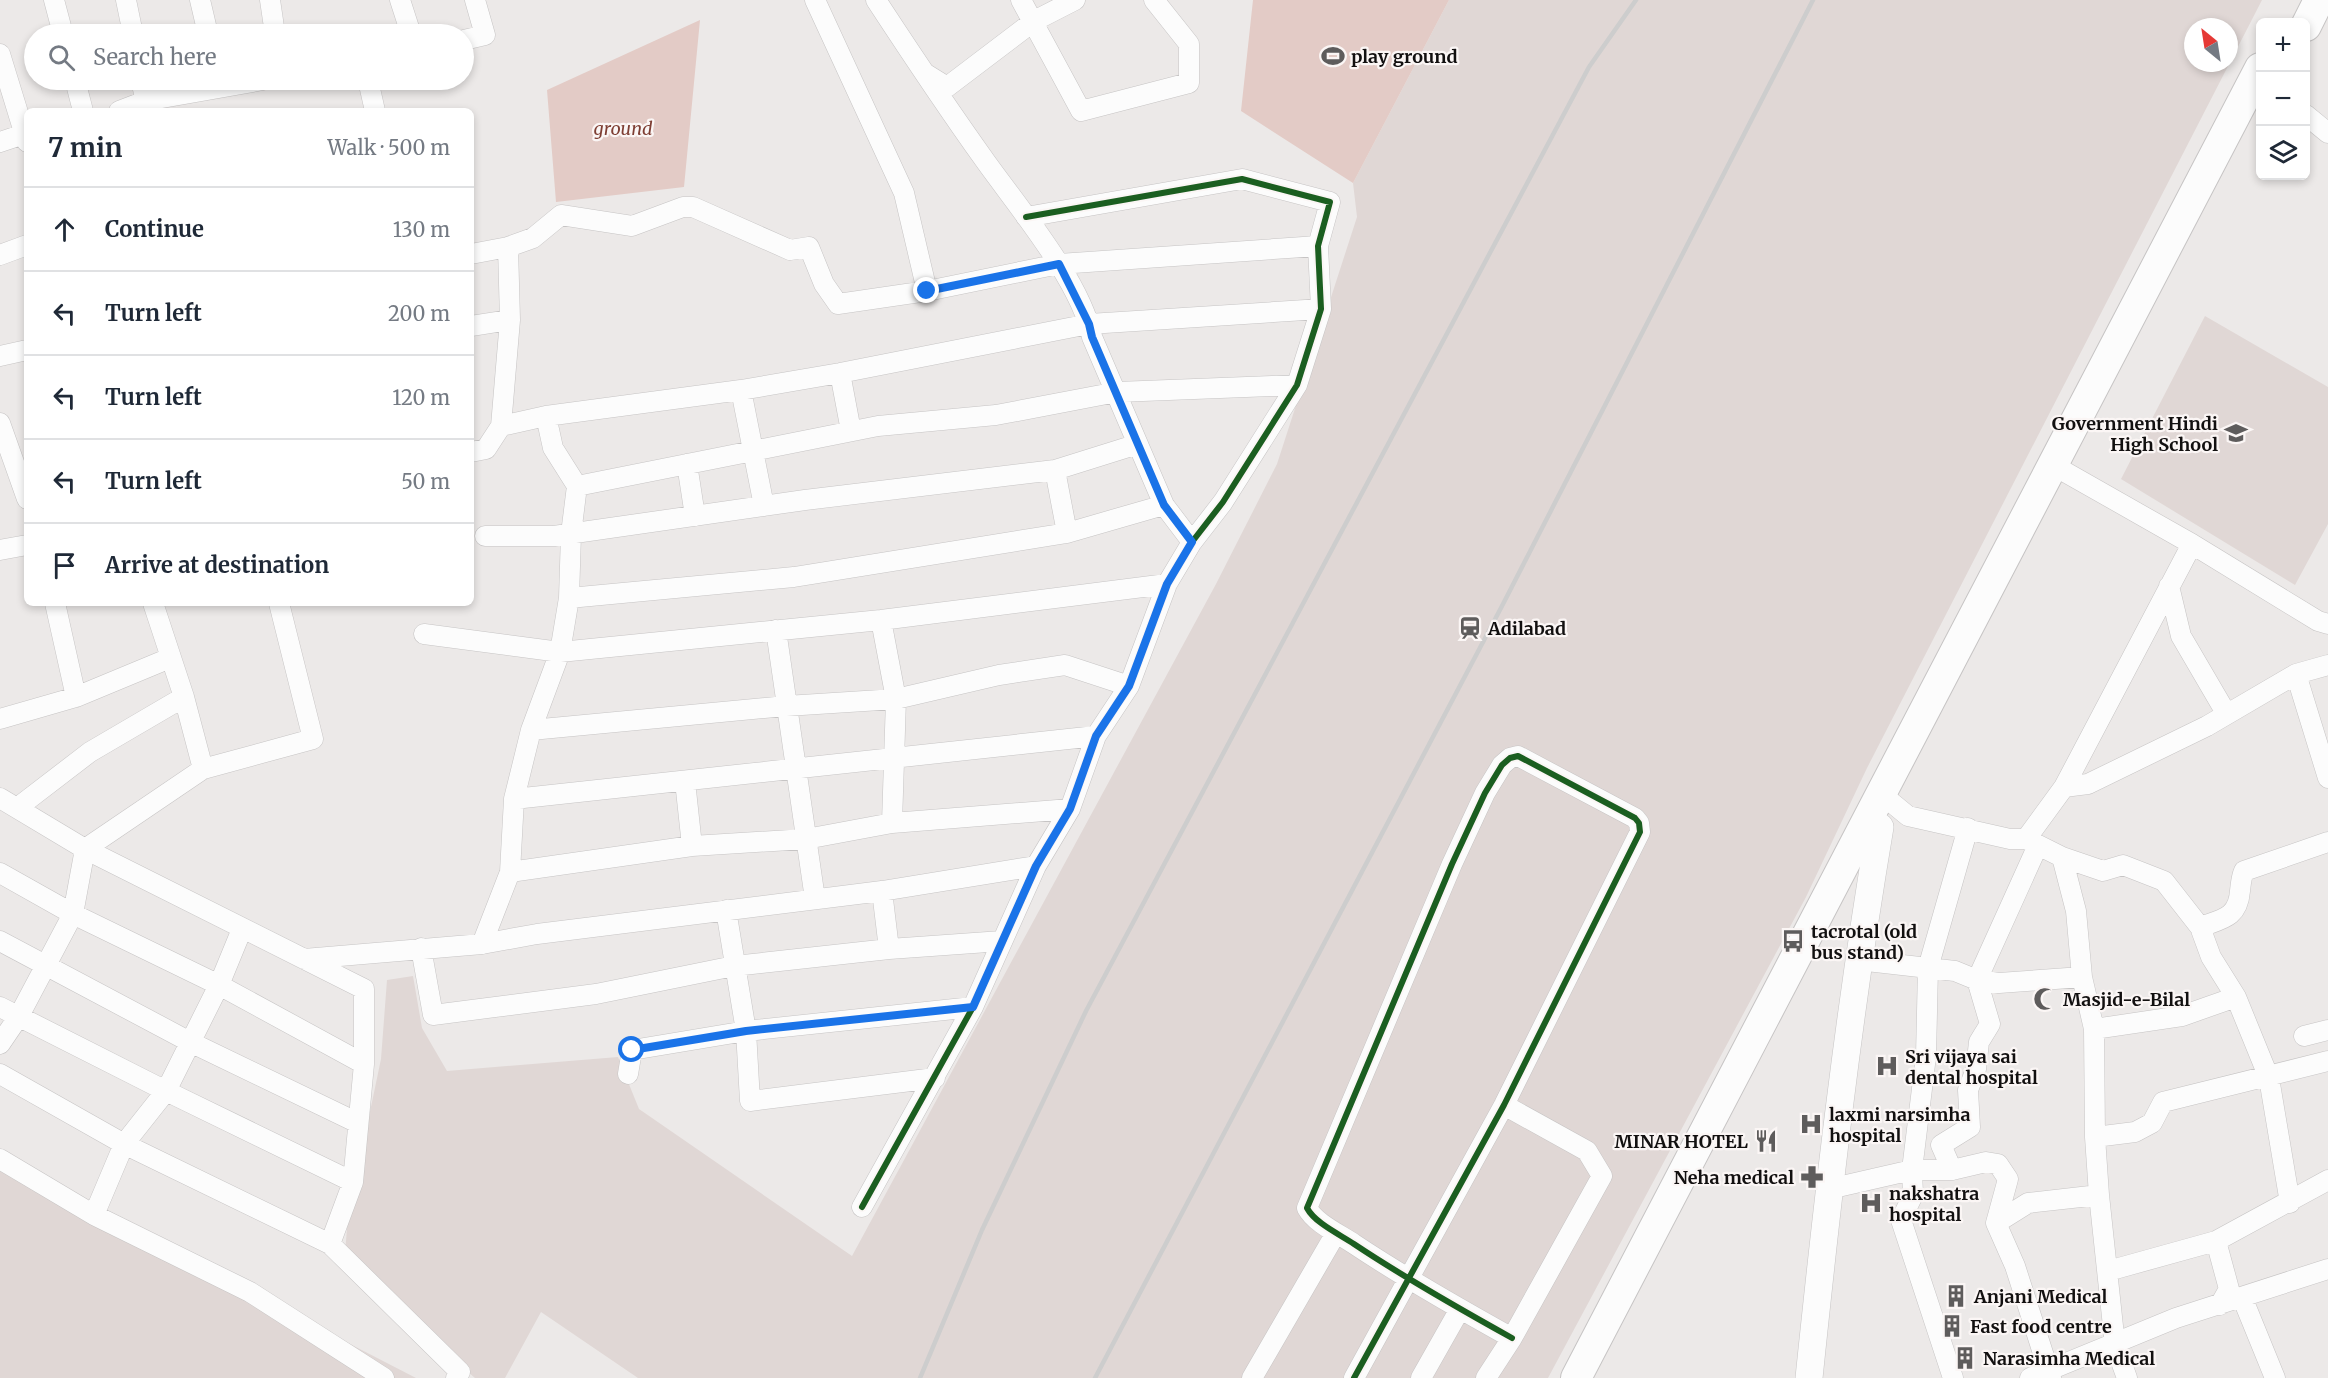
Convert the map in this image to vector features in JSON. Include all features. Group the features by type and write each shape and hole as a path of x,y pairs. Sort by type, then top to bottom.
{"main road":[{"path":"2286,18 2296,0"},
{"path":"2310,18 2319,0"},
{"path":"1584,1377 2060,469 2256,81"},
{"path":"2060,469 2256,119"},
{"path":"1809,1378 1829,1189 1858,960 1884,808"}],"street":[{"path":"54,0 60,24"},
{"path":"126,0 131,24"},
{"path":"200,0 206,24"},
{"path":"270,0 274,24"},
{"path":"400,0 408,24"},
{"path":"474,38 485,35 475,0"},
{"path":"815,0 904,193 927,291"},
{"path":"876,0 923,72 1059,264 1089,324 1092,337 1164,505 1192,542"},
{"path":"1021,0 1081,111 1189,83 1189,44 1154,0"},
{"path":"923,72 946,87 1034,21 1075,0"},
{"path":"0,54 24,130"},
{"path":"77,90 81,108"},
{"path":"143,90 146,106 218,90"},
{"path":"370,90 374,108"},
{"path":"2310,118 2328,134"},
{"path":"0,142 24,136"},
{"path":"862,1207 973,1007 1036,866 1070,809 1096,736 1129,686 1167,584 1192,542 1223,502 1297,385 1321,309 1318,246 1330,202 1242,179 1026,217"},
{"path":"474,253 508,247 537,236 555,217 561,215 632,226 683,207 693,207 790,250 809,247 824,284 838,304 927,291 1059,264 1318,246"},
{"path":"0,255 24,246"},
{"path":"474,451 486,449 501,426 510,320 508,247"},
{"path":"501,426 546,416 741,390 840,373 1089,324 1321,309"},
{"path":"474,326 510,320"},
{"path":"0,357 24,351"},
{"path":"840,373 851,431"},
{"path":"577,486 878,426 996,415 1117,392 1297,385"},
{"path":"741,390 764,506"},
{"path":"482,944 510,872 514,799 531,730 560,652 568,598 571,534 577,486 553,448 546,416"},
{"path":"0,423 24,491"},
{"path":"485,536 554,536 764,506 1055,470 1138,444"},
{"path":"687,464 695,516"},
{"path":"2060,469 2325,617"},
{"path":"1055,470 1067,533"},
{"path":"568,598 794,577 1067,533 1164,505"},
{"path":"1953,1170 1941,1145 1970,1127 1968,1090 1976,1069 1978,1042 1990,1024 1977,980 2032,842 2064,787 2192,544"},
{"path":"0,550 24,546"},
{"path":"424,634 560,652 881,621 1167,584"},
{"path":"2169,586 2181,636 2226,713"},
{"path":"56,606 76,697"},
{"path":"154,606 184,697 203,769"},
{"path":"0,1044 19,1016 73,914 85,849 203,769 313,739 280,606"},
{"path":"881,621 896,699 892,823"},
{"path":"776,630 794,769 815,899"},
{"path":"0,719 76,697 170,658"},
{"path":"531,730 786,706 896,699 999,675 1065,665 1129,686"},
{"path":"2064,787 2088,784 2207,726 2296,674 2328,665"},
{"path":"2296,674 2328,778"},
{"path":"17,808 90,752 184,697"},
{"path":"514,799 1096,736"},
{"path":"1354,1378 1408,1279 1504,1105 1640,832 1639,823 1635,818 1518,756 1510,758 1502,765 1485,793 1307,1202 1307,1208 1313,1216 1336,1233 1408,1279 1512,1338"},
{"path":"685,781 692,846"},
{"path":"0,798 85,849 364,989 364,1064 353,1182 330,1244"},
{"path":"1884,808 1908,816 2032,842 2062,857 2103,871 2123,865 2164,881 2200,927 2211,957 2235,997 2269,1078 2290,1203"},
{"path":"510,872 692,846 806,839 892,823 1070,809"},
{"path":"1953,1378 1901,1220 1913,1195 1912,1170 1926,1056 1928,968 1968,828"},
{"path":"2200,927 2235,911 2239,905 2244,871 2328,842"},
{"path":"2062,857 2076,911 2082,977 2094,1029 2095,1137 2099,1195 2109,1271 2115,1345 2127,1378"},
{"path":"303,959 482,944 537,934 882,891 1036,866"},
{"path":"0,873 73,914 219,985 364,1064"},
{"path":"882,891 889,949"},
{"path":"726,910 746,1031 750,1101 935,1078"},
{"path":"94,1215 124,1144 166,1091 219,985 242,929"},
{"path":"0,941 48,964 190,1042 358,1123"},
{"path":"421,948 433,1016 596,994 734,966 889,949 1002,941"},
{"path":"1858,960 1955,971 1977,980 1999,983 2082,977"},
{"path":"2094,1029 2182,1016 2235,997"},
{"path":"0,1006 166,1091 353,1182"},
{"path":"628,1074 632,1050 746,1031 973,1007"},
{"path":"2304,1036 2328,1030"},
{"path":"2095,1137 2135,1132 2152,1123 2163,1102 2269,1078 2328,1061"},
{"path":"0,1074 124,1144 330,1244 460,1372 456,1378"},
{"path":"1486,1378 1512,1338 1602,1176 1587,1151 1504,1105"},
{"path":"0,1159 94,1215 250,1292 384,1378"},
{"path":"1829,1189 1912,1170 1953,1170 1986,1162 1998,1164 2008,1179 1996,1223 2015,1266 2043,1376 2176,1318 2328,1269"},
{"path":"2109,1271 2216,1241 2290,1203 2328,1180"},
{"path":"1996,1223 2028,1203 2099,1195"},
{"path":"1252,1378 1336,1233"},
{"path":"2216,1241 2229,1289 2220,1305"},
{"path":"2242,1297 2275,1378"},
{"path":"1421,1378 1460,1309"}],"shaded area":[{"path":"1449,0 2262,0 2238,47 2238,18 2184,18 2184,72 2225,72 1867,768 1806,897 1548,1378 638,1378 541,1312 505,1378 475,1378 344,1265 348,1217 381,1059 387,980 413,976 422,1028 447,1071 618,1057 639,1109 852,1256 1216,584 1277,464 1357,217 1353,183"},
{"name":"Government Hindi High School","path":"2205,316 2328,387 2328,524 2295,585 2121,479"},
{"path":"0,1162 94,1212 416,1378 0,1378"}],"green space":[{"name":"play ground","path":"1253,0 1449,0 1353,183 1241,111"},
{"name":"ground","path":"700,20 684,187 556,202 547,90"}],"railway":[{"path":"920,1378 982,1230 1086,1011 1589,67 1636,0"},
{"path":"1095,1378 1502,606 1813,0"}],"cycle path":[{"path":"862,1207 973,1007 1036,866 1070,809 1096,736 1129,686 1167,584 1192,542 1223,502 1297,385 1321,309 1318,246 1330,202 1242,179 1026,217"},
{"path":"1354,1378 1504,1105 1640,832 1639,823 1635,818 1518,756 1510,758 1502,765 1485,793 1452,864 1307,1208 1321,1223 1373,1257 1393,1269 1412,1281 1512,1338"}],"place":[{"name":"play ground","path":"1333,56"},
{"name":"Government Hindi High School","path":"2236,433"},
{"name":"Adilabad","path":"1470,628"},
{"name":"tacrotal (old bus stand)","path":"1793,941"},
{"name":"Masjid-e-Bilal","path":"2045,999"},
{"name":"Sri vijaya sai dental hospital","path":"1887,1066"},
{"name":"laxmi narsimha hospital","path":"1811,1124"},
{"name":"MINAR HOTEL","path":"1766,1141"},
{"name":"Neha medical","path":"1812,1177"},
{"name":"nakshatra hospital","path":"1871,1203"},
{"name":"Anjani Medical","path":"1956,1296"},
{"name":"Fast food centre","path":"1952,1326"},
{"name":"Narasimha Medical","path":"1965,1358"}],"route":[{"path":"632,1050 746,1031 973,1007 1036,866 1070,809 1096,736 1129,686 1167,584 1192,542 1164,505 1092,337 1089,324 1059,264 927,291"}]}
